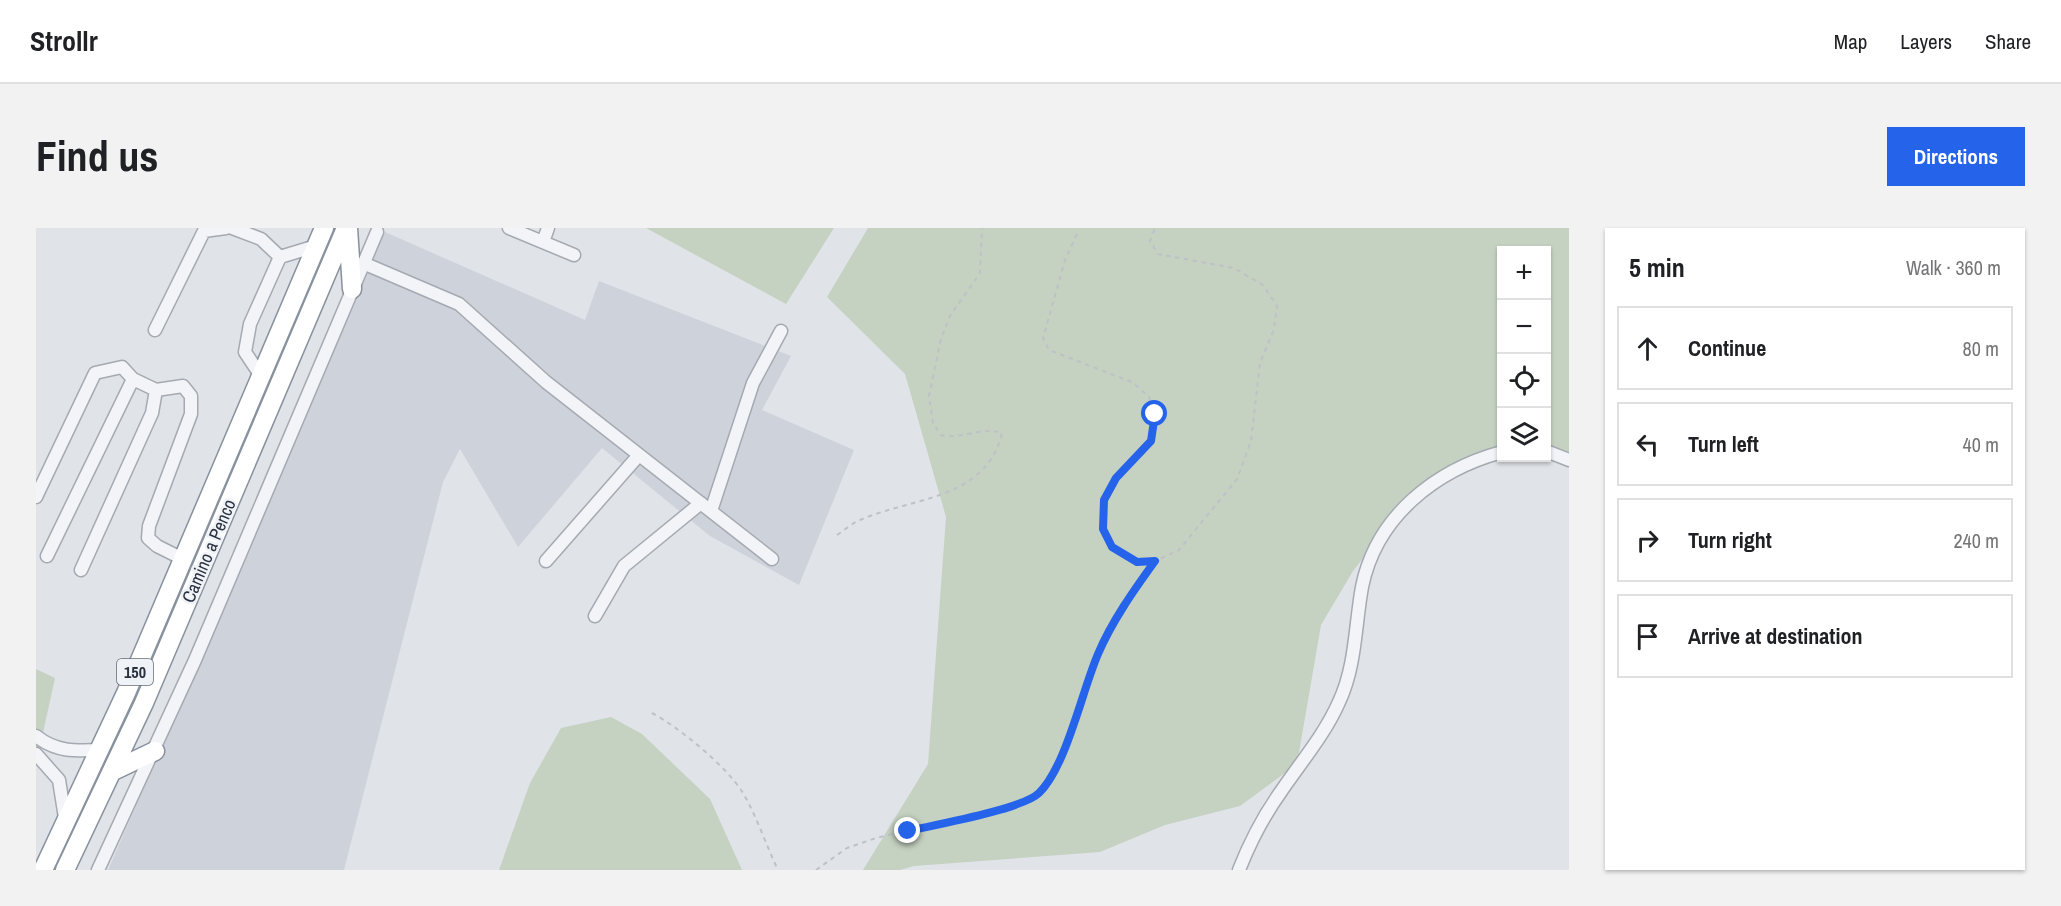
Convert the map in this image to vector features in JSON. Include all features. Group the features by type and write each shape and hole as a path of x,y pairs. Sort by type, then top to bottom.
{"highway":[{"name":"Camino a Penco","path":"43,870 100,750 324,228"},
{"name":"Camino a Penco","path":"65,870 113,771 174,635 347,228"},
{"path":"347,228 352,289"},
{"path":"113,771 155,751"}],"street":[{"path":"155,330 204,231 226,228"},
{"path":"232,228 261,239 280,257"},
{"path":"508,228 574,255"},
{"path":"543,242 548,228"},
{"path":"98,870 155,751 377,231"},
{"path":"261,376 245,352 250,324 280,257 316,246"},
{"path":"363,263 459,304 529,368 772,559"},
{"path":"711,511 753,383 781,331"},
{"path":"36,497 94,373 122,367 133,379 156,390 183,386 191,396 191,414 149,526 148,538 157,546 183,559"},
{"path":"47,556 133,379"},
{"path":"81,570 152,412 156,390"},
{"path":"1551,453 1569,460"},
{"path":"1239,870 1268,811 1314,744 1341,697 1352,662 1364,580 1378,540 1401,510 1431,484 1464,465 1497,454"},
{"path":"546,561 639,455"},
{"path":"595,616 624,566 701,503"},
{"path":"36,736 47,745 61,750 100,750"},
{"path":"36,754 59,780 63,794 65,822"}],"path":[{"path":"837,535 859,520 931,499 966,484 982,470 998,449 1002,432 995,430 954,438 941,435 933,423 929,396 941,339 950,316 980,273 982,228"},
{"path":"1077,234 1065,260 1043,338 1049,350 1132,382 1149,397 1155,414 1151,441 1116,478 1104,500 1103,529 1112,547 1137,562 1155,561 1179,550 1237,479 1251,441 1260,363 1274,329 1277,306 1263,285 1234,268 1158,254 1150,242 1155,228"},
{"path":"816,870 847,848 876,838 1013,805 1039,794 1069,740 1083,691 1099,651 1155,561"},
{"path":"652,712 682,732 732,777 747,801 778,870"}],"shaded area":[{"path":"385,232 585,320 599,281 791,356 762,410 854,450 799,585 710,536 602,448 518,547 460,449 443,482 344,870 108,870"}],"green space":[{"path":"646,228 834,228 786,304"},
{"path":"868,228 1569,228 1569,464 1551,458 1551,246 1497,246 1497,456 1429,487 1394,519 1353,571 1321,625 1297,764 1240,806 1165,825 1100,852 914,866 900,870 863,870 928,764 946,517 905,374 827,297"},
{"path":"36,669 55,678 36,765"},
{"path":"611,717 642,734 710,799 742,870 499,870 530,783 561,728"}],"route":[{"path":"908,831 1013,805 1039,794 1056,767 1069,740 1083,691 1099,651 1141,580 1155,561 1137,562 1112,547 1103,529 1104,500 1116,478 1136,460 1151,441 1155,414"}]}
